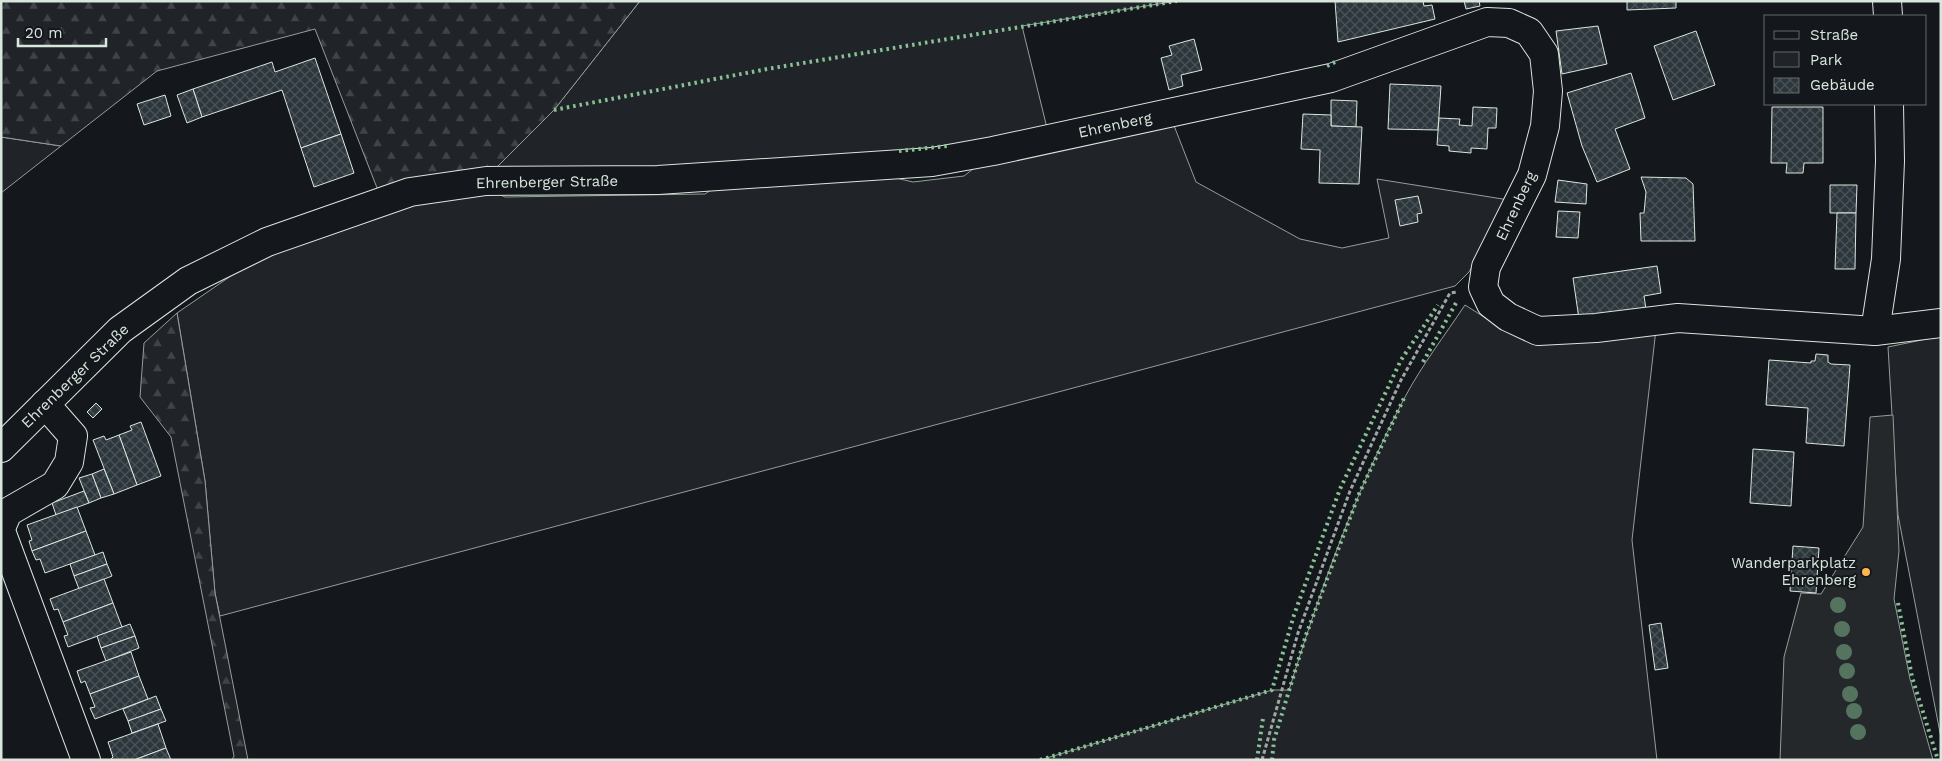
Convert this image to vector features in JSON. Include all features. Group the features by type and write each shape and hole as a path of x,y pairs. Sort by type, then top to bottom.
{"street":[{"path":"1887,1 1888,15"},
{"name":"Ehrenberg","path":"993,151 1331,78 1487,22 1509,23 1529,32 1544,54 1548,91 1545,126 1532,175 1486,267 1482,287"},
{"path":"1875,331 1886,259 1890,161 1889,105"},
{"name":"Ehrenberger Straße","path":"1,448 120,330 188,281 267,242 410,192 486,181 658,180 932,162 993,151"},
{"path":"1482,287 1492,304 1508,317 1538,331 1596,328 1678,318 1875,331 1941,322"},
{"path":"45,404 73,436 69,462 55,485 8,512 1,530 86,760"}],"path":[{"path":"1262,760 1298,633 1350,490 1401,380 1450,293 1482,287"}],"green space":[{"path":"1,1 640,1 554,110 495,169 379,193 315,29 157,71 61,146 1,137"},
{"path":"640,1 1177,1 1022,26 1047,128 966,144 839,157 668,166 495,169 554,110"},
{"path":"1173,123 1196,182 1300,239 1342,248 1389,238 1377,179 1509,200 1469,272 1455,286 220,616 215,593 205,481 177,313 270,249 386,212 456,193 492,191 505,197 705,194 717,186 887,176 913,182 964,176 978,165"},
{"path":"1,137 61,146 1,193"},
{"path":"1465,305 1508,332 1541,342 1656,329 1632,540 1657,760 1040,760 1272,690 1289,690 1313,615 1340,541 1387,432 1426,362"},
{"path":"177,313 205,481 215,593 248,760 232,760 234,756 171,437 140,397 144,343"},
{"path":"1941,336 1941,738 1898,515 1888,347"}],"shaded area":[{"name":"Wanderparkplatz Ehrenberg","path":"1893,415 1899,551 1894,599 1910,679 1933,760 1780,760 1784,657 1801,593 1821,594 1863,527 1870,417"}],"building":[{"path":"1335,1 1423,1 1424,6 1432,5 1435,19 1338,42"},
{"path":"1464,1 1479,1 1480,6 1466,9"},
{"path":"1627,1 1676,1 1676,8 1627,10"},
{"path":"1598,26 1607,64 1562,74 1556,31"},
{"path":"1696,31 1715,85 1673,100 1654,46"},
{"path":"1194,39 1202,70 1181,75 1183,86 1169,90 1161,58 1172,55 1169,46"},
{"path":"315,58 341,134 301,148 282,90 202,117 193,89 272,62 275,72"},
{"path":"1631,73 1645,118 1615,129 1630,169 1597,182 1582,146 1567,93"},
{"path":"1390,84 1441,86 1438,130 1388,129"},
{"path":"193,89 202,117 187,123 177,95"},
{"path":"165,95 171,116 144,125 137,104"},
{"path":"1331,100 1357,101 1356,127 1331,126"},
{"path":"1473,107 1497,108 1496,128 1488,128 1487,149 1471,148 1471,153 1449,151 1449,146 1437,145 1439,118 1460,119 1459,125 1472,126"},
{"path":"1772,107 1823,107 1823,163 1804,163 1803,173 1786,173 1787,163 1771,163"},
{"path":"1303,114 1331,115 1331,126 1362,127 1359,184 1319,183 1320,150 1301,149"},
{"path":"341,134 354,173 314,187 301,148"},
{"path":"1641,177 1686,178 1693,184 1695,241 1641,241 1640,213 1644,213 1646,192"},
{"path":"1558,180 1587,184 1586,204 1555,202"},
{"path":"1830,185 1857,185 1856,213 1830,213"},
{"path":"1418,196 1422,213 1417,214 1418,222 1400,226 1395,200"},
{"path":"1558,211 1580,212 1578,238 1556,237"},
{"path":"1837,213 1856,213 1855,269 1835,269"},
{"path":"1657,266 1661,293 1644,296 1646,309 1579,319 1573,278"},
{"path":"1816,354 1828,355 1828,362 1831,364 1850,365 1844,446 1806,443 1808,408 1766,405 1769,360 1811,363 1811,361 1815,361"},
{"path":"96,403 102,409 93,418 87,412"},
{"path":"141,422 161,476 137,485 119,435 132,430 130,426"},
{"path":"119,435 137,485 114,494 93,440 104,436 106,440"},
{"path":"1753,449 1794,452 1791,506 1750,503"},
{"path":"104,469 114,494 101,498 92,474"},
{"path":"92,474 101,498 89,503 79,478"},
{"path":"84,491 89,503 56,515 52,503"},
{"path":"77,507 86,531 32,551 29,541 32,540 27,525"},
{"path":"86,531 95,555 45,573 40,559 36,560 32,551"},
{"path":"1793,546 1819,548 1816,593 1790,591"},
{"path":"103,552 107,564 74,576 70,564"},
{"path":"107,564 112,576 79,589 74,576"},
{"path":"104,579 113,603 63,622 58,609 54,610 50,599"},
{"path":"113,603 122,627 68,647 64,636 68,635 63,622"},
{"path":"1661,623 1668,668 1655,670 1649,625"},
{"path":"130,624 135,636 101,648 97,636"},
{"path":"135,636 139,648 106,661 101,648"},
{"path":"131,652 139,676 90,694 85,681 81,683 77,671"},
{"path":"139,676 148,699 95,719 90,708 95,707 90,694"},
{"path":"156,696 161,709 128,721 123,709"},
{"path":"161,709 166,721 132,733 128,721"},
{"path":"158,724 166,748 134,760 110,760 113,757 108,742"},
{"path":"166,748 171,760 134,760"}],"hedge":[{"path":"554,110 767,69 1177,1"},
{"path":"1327,66 1337,61"},
{"path":"899,151 947,146"},
{"path":"1423,362 1456,303"},
{"path":"1040,760 1272,690 1294,615 1340,489 1401,360 1438,305"},
{"path":"1272,760 1274,740 1306,635 1359,494 1405,396"},
{"path":"1898,603 1912,677 1938,760"},
{"path":"1257,760 1263,718"}],"place":[{"name":"Wanderparkplatz Ehrenberg","path":"1866,572"}]}
